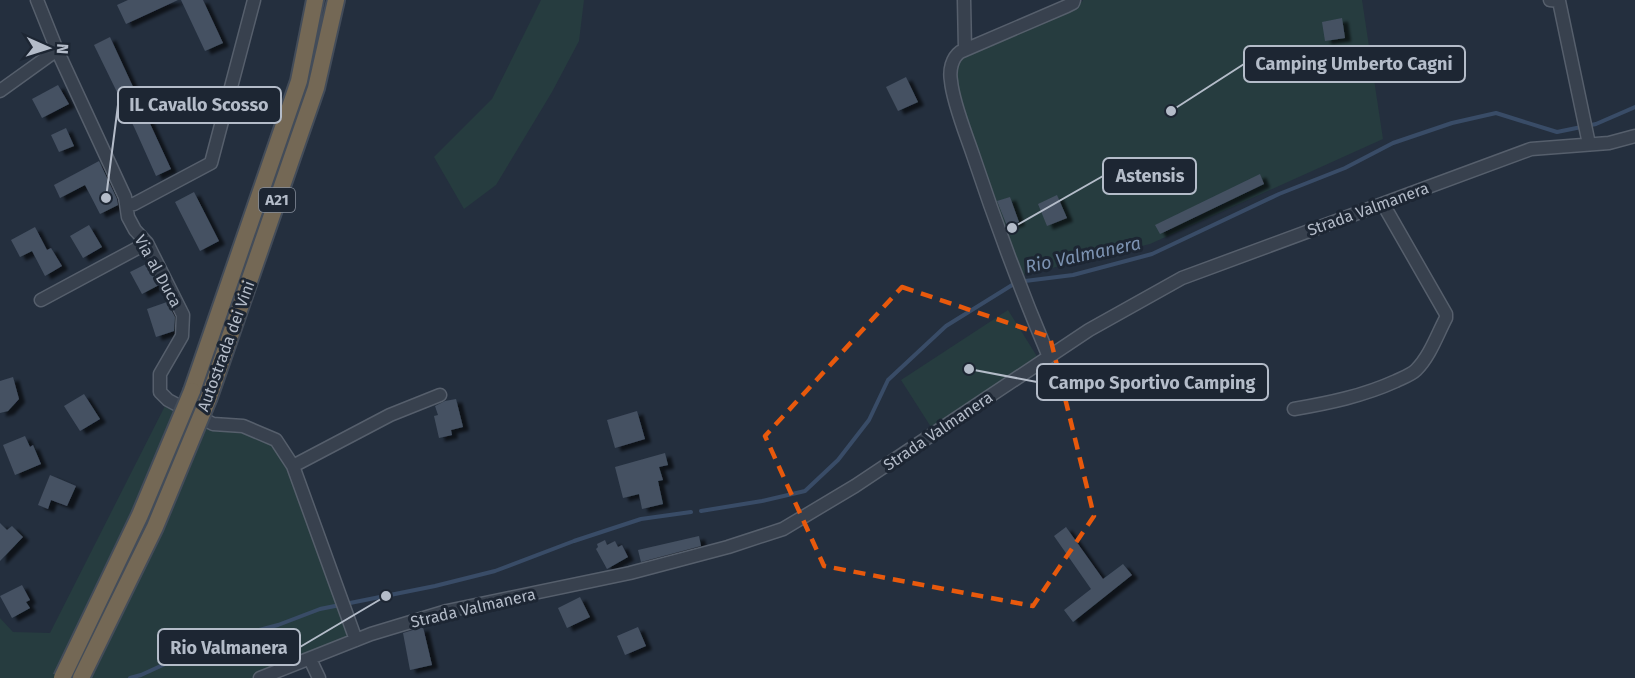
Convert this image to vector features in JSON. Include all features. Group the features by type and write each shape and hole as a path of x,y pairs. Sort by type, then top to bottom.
{"highway":[{"name":"Autostrada dei Vini","path":"62,678 140,515 192,391 299,81 315,0"},
{"name":"Autostrada dei Vini","path":"81,678 155,527 209,397 316,88 336,0"}],"street":[{"name":"Via al Duca","path":"38,0 57,51 125,197 128,217 135,230 147,243 183,315 182,336 160,374 160,392 168,400 213,424 243,426 276,440 293,466 356,640"},
{"path":"127,205 134,204 211,163 254,0"},
{"path":"964,0 965,49"},
{"path":"1049,357 991,210 951,82 952,64 956,55 965,49 1067,6 1074,0"},
{"path":"1550,0 1560,2 1586,132"},
{"path":"0,91 57,51"},
{"name":"Strada Valmanera","path":"260,678 356,640 447,611 630,573 728,547 783,529 855,486 1089,330 1182,278 1532,149 1586,132 1609,143 1635,136"},
{"path":"1294,410 1367,393 1409,375 1416,370 1428,353 1446,318 1446,314 1383,204"},
{"path":"41,300 147,243"},
{"path":"293,466 390,415 440,395"},
{"path":"310,658 319,678"}],"highlighted area":[{"path":"902,287 1050,337 1094,516 1033,606 824,566 765,436"}],"green space":[{"path":"541,0 584,0 579,41 552,92 496,185 464,209 434,157 492,99"},
{"path":"1083,0 1362,0 1383,139 1150,244 1019,276 955,82 954,68 960,54"},
{"path":"1008,310 1038,358 931,427 901,380"},
{"path":"168,400 213,424 276,440 356,640 260,678 0,678 0,618 13,632 50,633"}],"building":[{"path":"128,0 178,0 126,24 117,5"},
{"path":"181,0 203,0 223,43 205,51"},
{"path":"1342,18 1345,38 1325,41 1322,22"},
{"path":"110,37 171,169 156,176 94,45"},
{"path":"906,77 918,102 898,111 886,87"},
{"path":"58,85 69,104 42,118 32,99"},
{"path":"66,128 74,146 59,152 51,135"},
{"path":"99,161 118,205 100,214 85,185 60,198 54,185"},
{"path":"1260,174 1264,184 1160,234 1155,225"},
{"path":"194,192 219,241 200,251 175,202"},
{"path":"1057,195 1067,218 1047,226 1038,204"},
{"path":"1010,197 1019,222 1007,226 997,201"},
{"path":"89,225 102,247 83,258 70,236"},
{"path":"35,227 47,250 51,248 62,266 45,276 32,251 20,257 11,240"},
{"path":"148,263 159,285 142,294 130,272"},
{"path":"167,302 175,317 174,331 156,337 147,309"},
{"path":"13,377 19,399 8,411 0,413 0,381"},
{"path":"84,394 100,419 80,431 64,406"},
{"path":"456,399 463,427 451,430 452,435 439,438 434,416 438,415 435,406"},
{"path":"637,411 645,439 615,448 607,420"},
{"path":"25,436 30,447 33,445 41,464 15,475 3,445"},
{"path":"665,453 668,465 659,467 663,480 658,481 663,504 642,509 639,494 623,498 615,467"},
{"path":"50,475 76,486 67,506 51,500 48,509 38,505"},
{"path":"0,523 7,530 12,526 23,537 0,561"},
{"path":"1066,527 1103,579 1123,564 1132,575 1073,622 1064,610 1091,589 1054,536"},
{"path":"699,536 701,546 641,562 638,550"},
{"path":"605,540 607,545 615,541 618,547 622,545 628,557 607,569 596,549 597,544"},
{"path":"22,585 30,600 26,602 30,608 12,618 0,596"},
{"path":"580,597 590,617 567,628 558,608"},
{"path":"423,627 432,665 410,670 403,633"},
{"path":"638,627 646,646 625,655 617,636"}],"waterway":[{"name":"Rio Valmanera","path":"701,511 805,491 838,460 869,420 888,380 946,326 1017,282 1073,275 1152,254 1279,194 1345,168 1393,143 1452,123 1496,113 1557,132 1596,124 1635,107"},
{"name":"Rio Valmanera","path":"130,678 213,642 278,625 320,609 435,586 495,571 641,519 691,512"}],"place":[{"name":"Camping Umberto Cagni","path":"1171,111"},
{"name":"IL Cavallo Scosso","path":"106,198"},
{"name":"Astensis","path":"1012,228"},
{"name":"Campo Sportivo Camping","path":"969,369"},
{"name":"Rio Valmanera","path":"386,596"}]}
